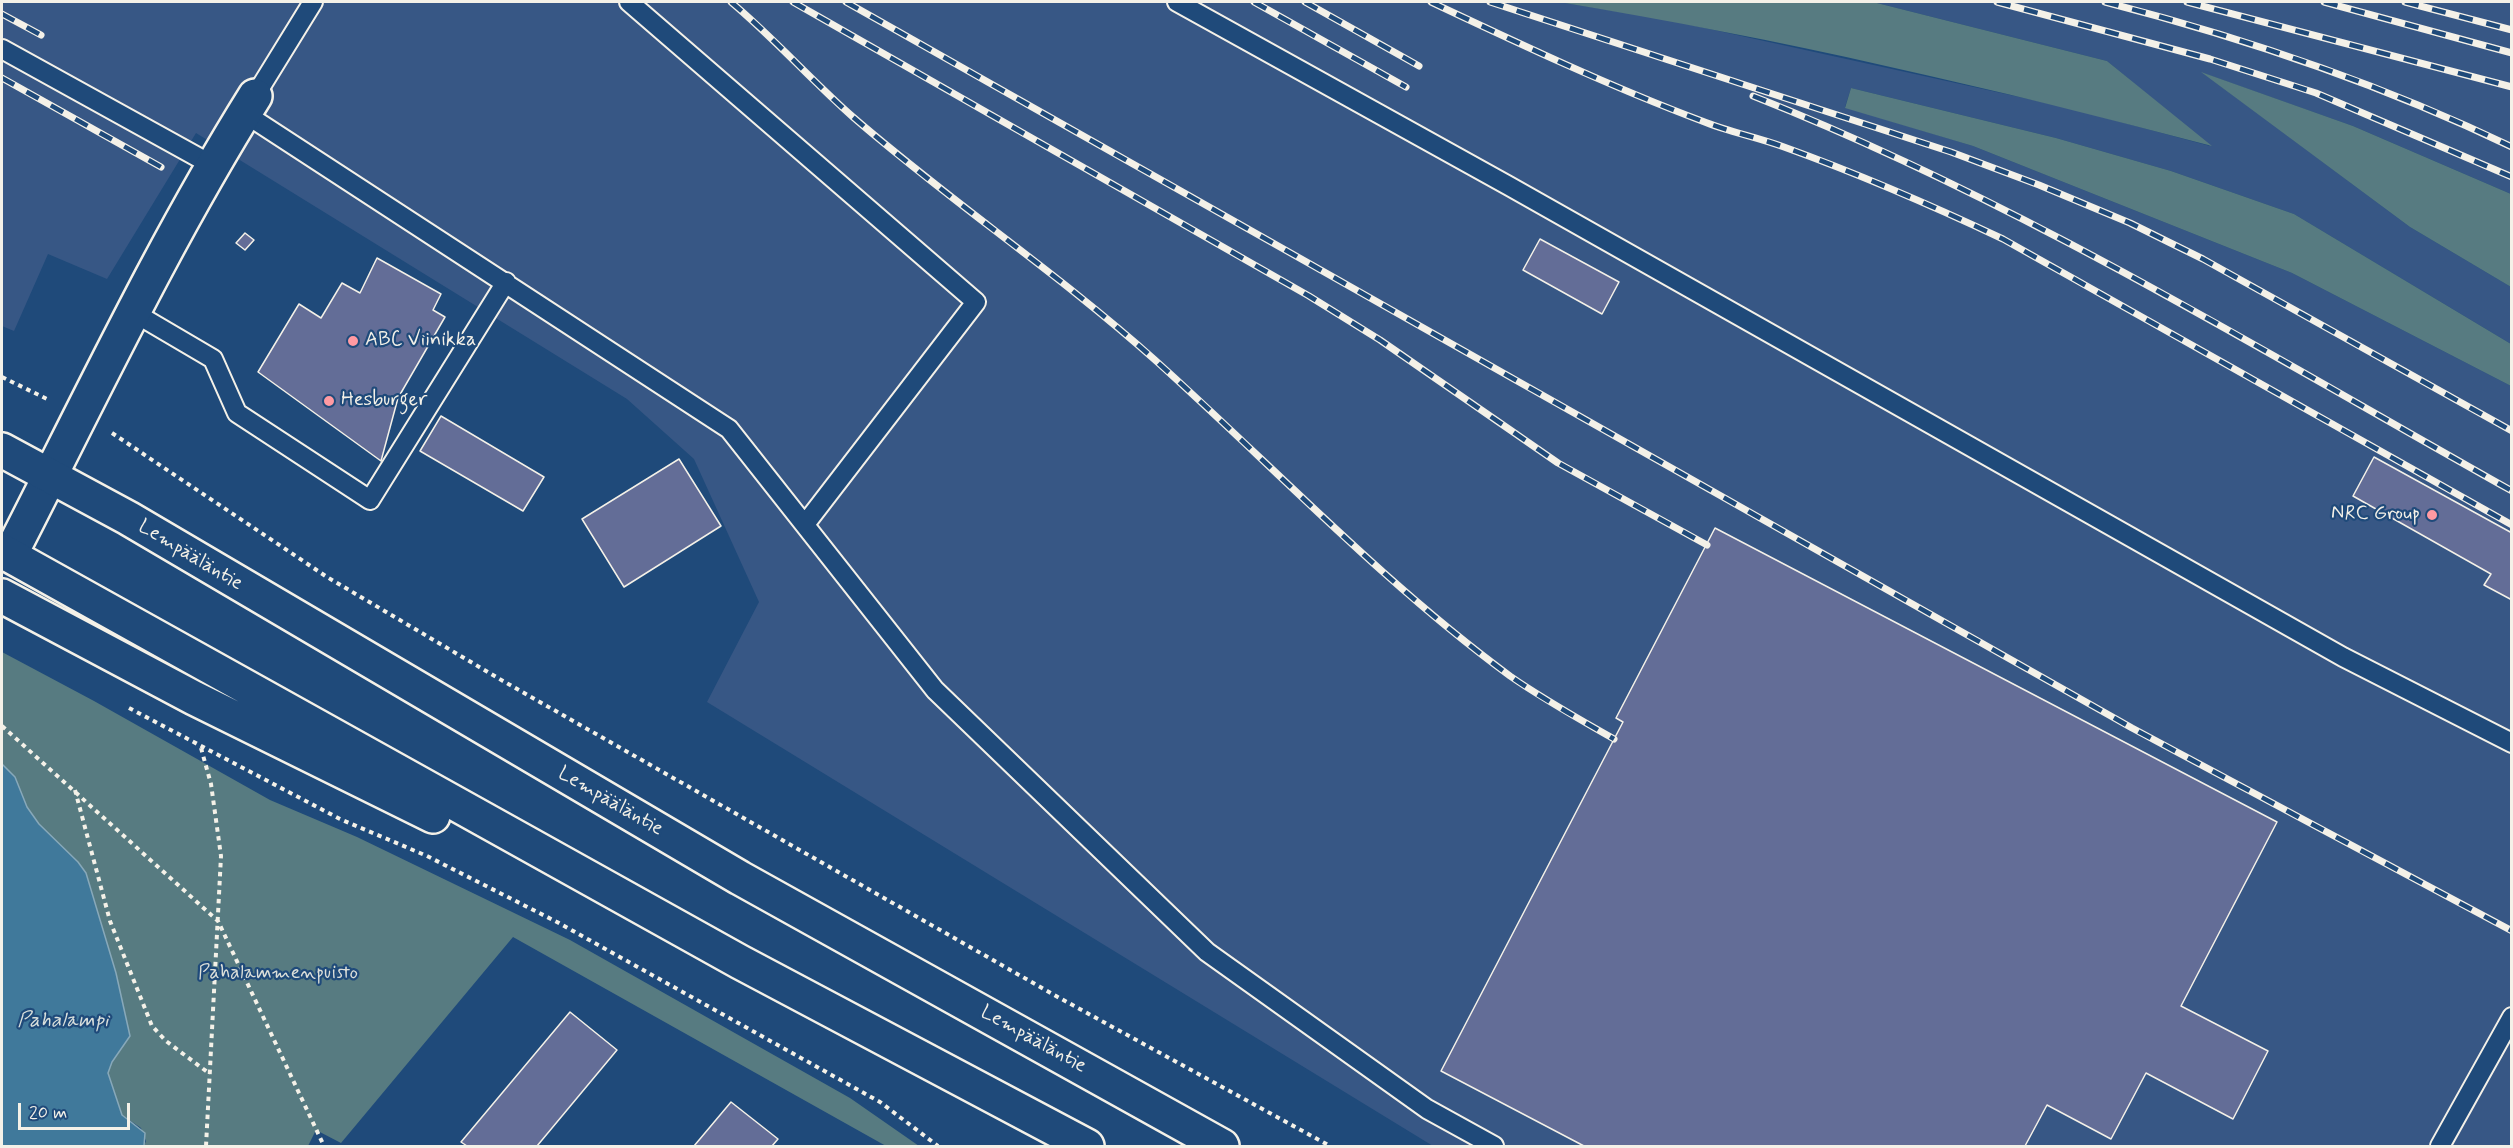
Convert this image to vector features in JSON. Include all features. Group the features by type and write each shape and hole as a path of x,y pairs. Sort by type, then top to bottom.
{"main road":[{"path":"249,105 212,165 133,312 50,476 6,553 740,962 1087,1146"},
{"name":"Lempääläntie","path":"2,450 128,518 740,878 1221,1146"},
{"path":"2,596 194,698 447,824 507,834"}],"lane":[{"path":"313,2 249,105 506,282 729,429 806,523 936,690 1207,952 1427,1109 1494,1146"},
{"path":"629,2 976,302 806,523"},
{"path":"1177,2 1519,192 2343,657 2511,743"},
{"path":"2,49 212,165"},
{"path":"133,312 213,359 237,412 370,500 506,282"},
{"path":"2440,1146 2511,1017"}],"path":[{"path":"2,377 126,441 327,577 604,740 1056,996 1330,1146"},
{"path":"128,707 340,819 427,856 557,922 879,1102 938,1146"},
{"path":"2,726 218,921 324,1146"},
{"path":"201,747 211,784 221,856 206,1146"},
{"path":"74,789 110,921 152,1026 166,1041 210,1074"}],"shaded area":[{"path":"2,2 1559,2 1664,19 2065,107 2210,146 2107,61 1873,2 2511,2 2511,194 2353,126 2203,73 2410,227 2511,287 2511,344 2294,214 2171,171 2056,138 1851,88 1845,107 1973,146 2292,273 2511,386 2511,1146 1433,1146 707,702 759,602 694,459 627,399 196,133 107,279 48,254 14,331 2,326"}],"green space":[{"path":"1559,2 1873,2 2107,61 2212,146 1887,66 1641,16"},
{"path":"2201,72 2353,126 2511,194 2511,287 2410,227"},
{"path":"1851,88 2056,138 2171,171 2294,214 2511,344 2511,386 2292,273 1973,146 1845,108"},
{"name":"Pahalammenpuisto","path":"2,652 270,800 357,837 570,940 850,1098 919,1146 886,1146 513,937 341,1143 316,1130 308,1146 144,1146 146,1141 141,1128 122,1115 108,1073 112,1062 130,1036 116,973 86,873 78,862 39,824 27,807 15,777 2,764"}],"water":[{"name":"Pahalampi","path":"2,764 15,777 27,807 39,824 78,862 86,873 116,973 130,1036 112,1062 108,1073 122,1115 145,1133 144,1146 2,1146"}],"building":[{"path":"245,233 254,240 245,250 236,243"},
{"path":"1540,239 1619,282 1602,314 1523,270"},
{"name":"ABC Viinikka","path":"377,258 441,294 433,310 445,317 398,398 381,461 258,372 299,304 321,318 342,283 360,293"},
{"path":"441,416 544,477 523,511 420,451"},
{"name":"NRC Group","path":"2374,457 2512,533 2512,600 2484,585 2491,574 2353,496"},
{"path":"679,459 721,526 624,587 582,519"},
{"path":"1715,528 2277,822 2181,1006 2268,1051 2233,1119 2146,1073 2111,1139 2047,1105 2025,1146 1584,1146 1441,1071 1623,722 1616,718"},
{"path":"570,1012 617,1050 537,1146 467,1146 461,1142"},
{"path":"731,1102 778,1139 772,1146 694,1146"}],"railway":[{"path":"731,2 853,117 928,179 1081,298 1155,360 1417,602 1510,676 1614,739"},
{"path":"793,2 1309,296 1380,340 1558,463 1707,545"},
{"path":"846,2 2132,728 2512,931"},
{"path":"1254,2 1406,87"},
{"path":"1305,2 1419,66"},
{"path":"1431,2 1633,94 1712,125 1774,143 1840,168 2003,239 2512,525"},
{"path":"1490,2 1951,152 2130,223 2203,259 2512,431"},
{"path":"1997,2 2210,59 2316,93 2512,177"},
{"path":"2105,2 2209,31 2312,64 2413,103 2512,147"},
{"path":"2187,2 2512,87"},
{"path":"2324,2 2512,53"},
{"path":"2405,2 2512,30"},
{"path":"2,14 41,35"},
{"path":"2,78 161,167"},
{"path":"1753,96 1852,137 2045,230 2233,333 2512,491"}],"place":[{"name":"ABC Viinikka","path":"353,341"},
{"name":"Hesburger","path":"329,401"},
{"name":"NRC Group","path":"2432,515"}]}
